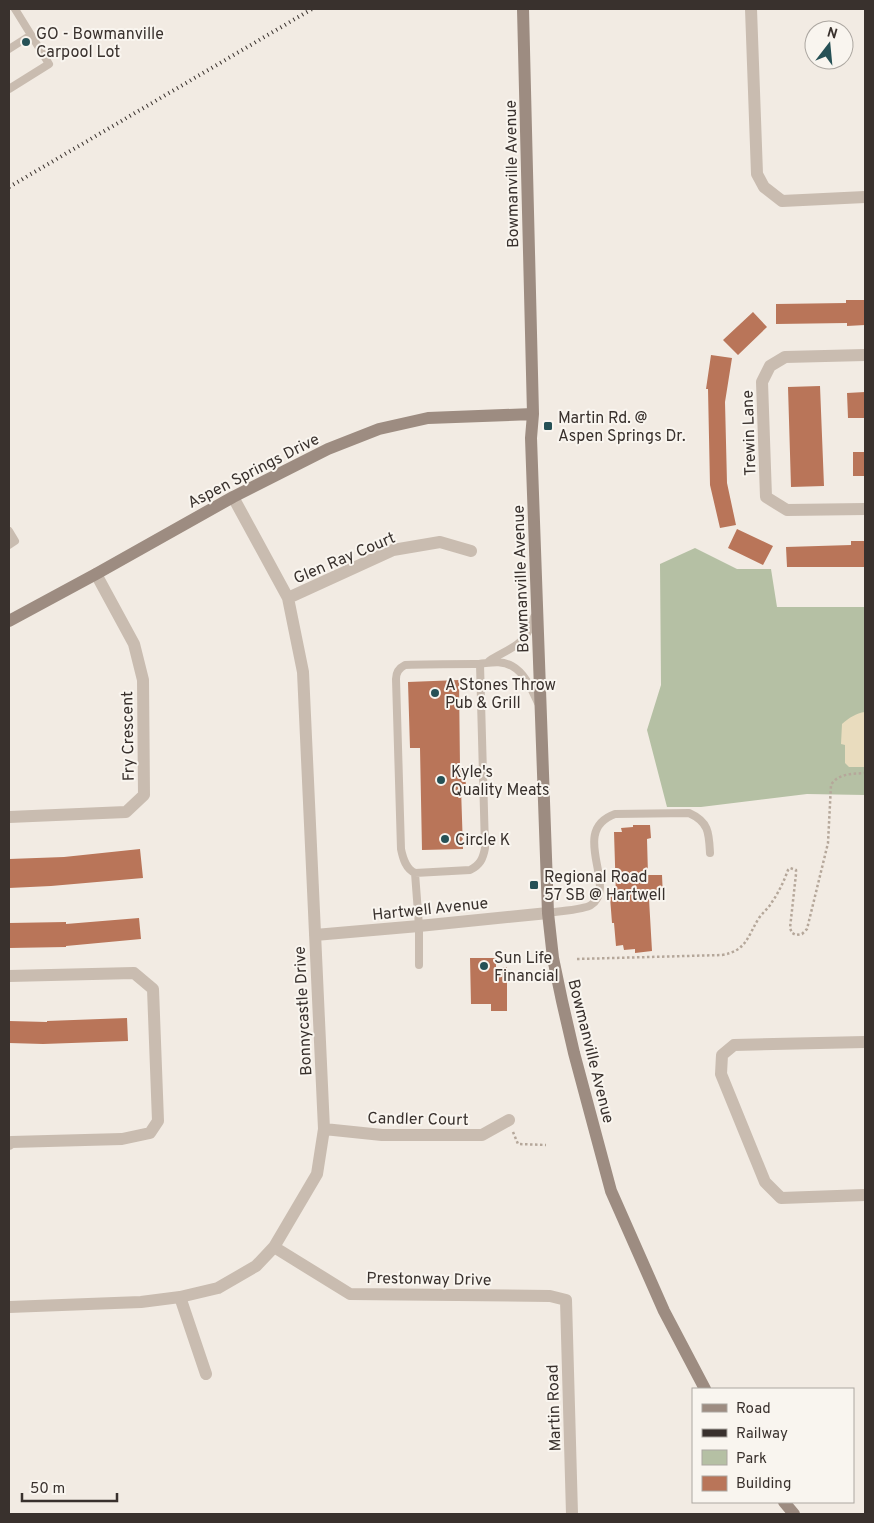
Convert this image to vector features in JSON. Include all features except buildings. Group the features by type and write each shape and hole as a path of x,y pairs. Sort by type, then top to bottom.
{"main road":[{"name":"Bowmanville Avenue","path":"523,9 540,707 548,913 553,958 574,1053 611,1191 664,1311 704,1388"},
{"name":"Aspen Springs Drive","path":"9,621 233,497 328,449 379,429 428,418 533,414"},
{"path":"785,1503 794,1514"}],"street":[{"path":"751,9 757,174 764,187 782,201 865,197"},
{"name":"Trewin Lane","path":"865,354 784,357 770,366 762,382 766,497 787,510 865,509"},
{"name":"Bonnycastle Drive","path":"9,1307 141,1302 180,1297 218,1288 256,1266 274,1247 316,1174 324,1129 303,672 288,598 233,497"},
{"name":"Glen Ray Court","path":"288,598 393,550 440,542 471,551"},
{"name":"Fry Crescent","path":"9,817 126,812 144,795 143,680 134,644 96,574"},
{"name":"Hartwell Avenue","path":"315,935 548,913"},
{"path":"9,976 134,972 153,989 158,1121 150,1133 122,1139 11,1142 9,1144"},
{"path":"865,1042 734,1045 722,1055 721,1074 765,1182 782,1198 865,1195"},
{"name":"Candler Court","path":"324,1129 382,1135 482,1135 509,1120"},
{"name":"Prestonway Drive","path":"274,1247 350,1294 550,1296 566,1300"},
{"path":"180,1297 206,1374"},
{"name":"Martin Road","path":"566,1300 572,1514"}],"lane":[{"path":"9,89 49,64 15,9"},
{"path":"9,49 31,35"},
{"path":"9,531 15,541 9,545"},
{"path":"483,663 514,648 520,643 530,629 537,608"},
{"path":"483,663 484,856 481,862 470,870 415,873 408,869 401,849 396,673 400,668 405,665 483,663 502,663 513,667 530,687 540,707"},
{"path":"548,913 588,907 597,899 599,888 594,841 595,832 599,824 606,817 615,814 689,813 698,817 704,823 709,838 710,853"},
{"path":"415,873 419,926 419,965"}],"path":[{"path":"577,959 731,954 737,951 753,932 759,918 771,904 790,868 796,870 796,874 790,928 792,933 796,935 802,934 807,928 828,843 831,785 834,780 849,774 865,773"},
{"path":"509,1120 518,1144 546,1144"}],"green space":[{"path":"695,548 737,569 771,569 777,607 865,607 865,795 807,794 701,807 667,807 647,730 661,685 660,564"}],"sand":[{"path":"865,712 865,767 849,767 845,763 845,745 841,744 842,724 853,716"}],"railway":[{"path":"9,187 312,9"}],"place":[{"name":"GO - Bowmanville Carpool Lot","path":"26,42"},
{"name":"Martin Rd. @ Aspen Springs Dr.","path":"548,426"},
{"name":"A Stones Throw Pub & Grill","path":"435,693"},
{"name":"Kyle's Quality Meats","path":"441,780"},
{"name":"Circle K","path":"445,839"},
{"name":"Regional Road 57 SB @ Hartwell","path":"534,885"},
{"name":"Sun Life Financial","path":"484,966"}]}
